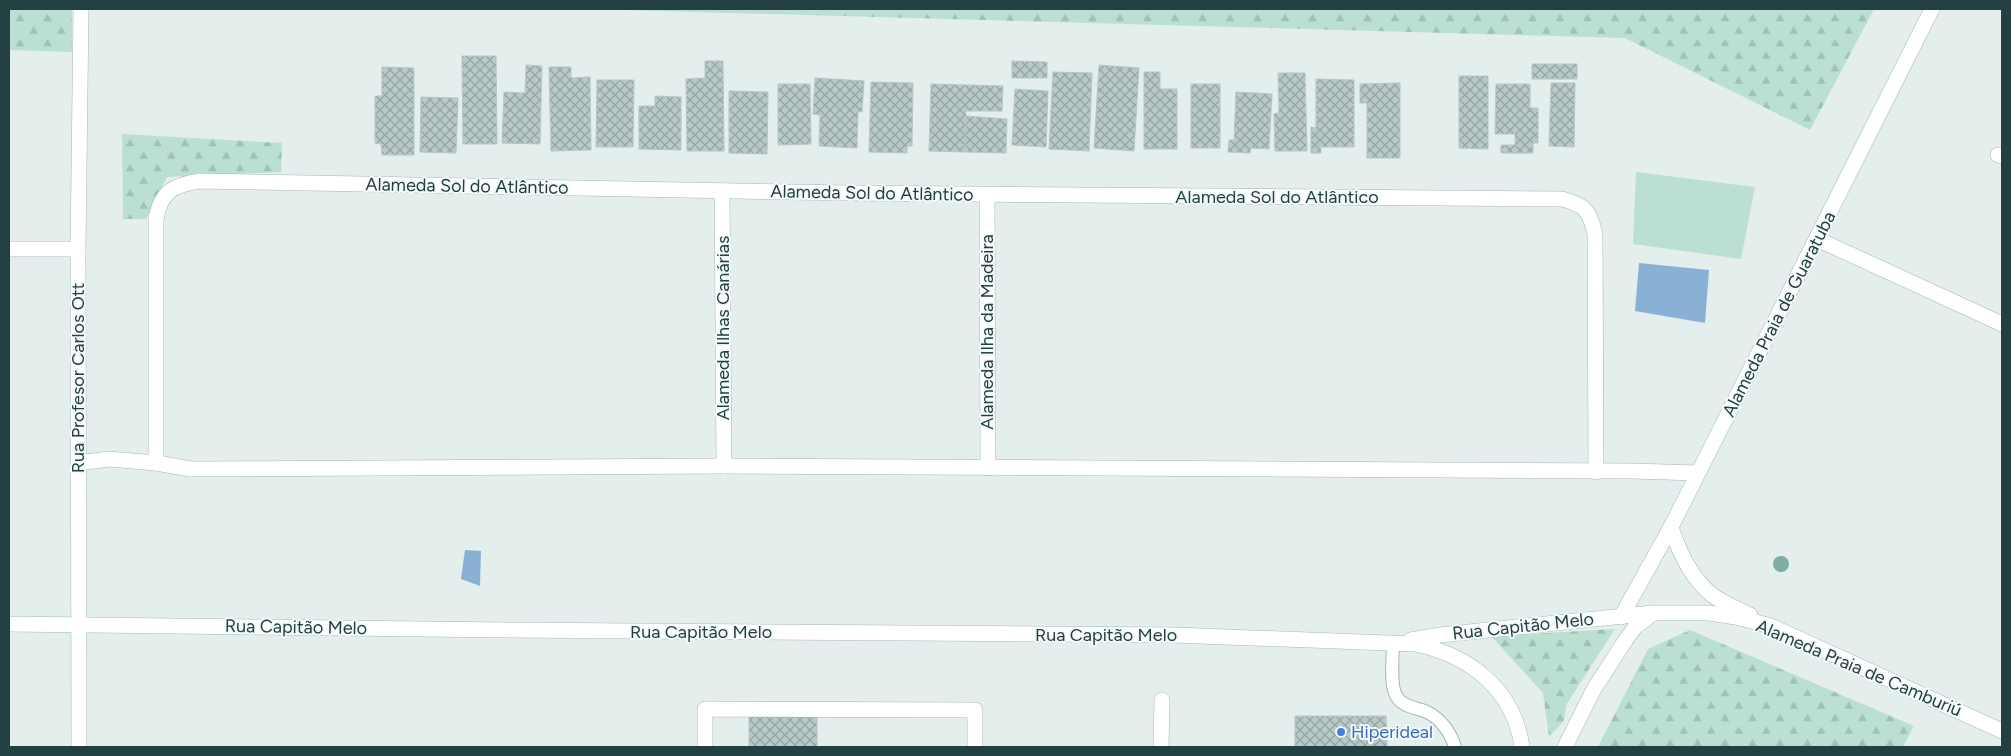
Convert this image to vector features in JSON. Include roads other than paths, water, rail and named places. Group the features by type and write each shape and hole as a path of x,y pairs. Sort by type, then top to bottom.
{"street":[{"name":"Rua Profesor Carlos Ott","path":"79,747 78,249 81,9"},
{"name":"Alameda Praia de Guaratuba","path":"1622,617 1671,527 1932,9"},
{"name":"Alameda Sol do Atlântico","path":"156,463 156,218 159,203 169,190 182,184 198,181 987,195 1562,199 1578,203 1590,214 1595,232 1596,472"},
{"name":"Alameda Ilhas Canárias","path":"722,190 724,466"},
{"name":"Alameda Ilha da Madeira","path":"987,195 988,468"},
{"path":"1817,239 2002,324"},
{"path":"9,249 78,249"},
{"path":"78,463 109,460 156,463 191,469 724,466 1633,471 1697,474"},
{"path":"1671,527 1678,549 1701,585 1714,596 1771,626"},
{"path":"1565,747 1594,690 1625,641 1635,627 1653,613"},
{"name":"Rua Capitão Melo","path":"1393,643 1440,635 1653,613"},
{"name":"Alameda Praia de Camburiú","path":"1653,613 1709,613 1736,617 1771,626 2002,730"},
{"name":"Rua Capitão Melo","path":"9,624 1173,635 1414,644 1436,648 1456,656 1490,682 1504,698 1514,717 1522,747"},
{"path":"1161,747 1162,700"},
{"path":"705,747 705,709 976,710 975,747"}],"lane":[{"path":"1393,643 1393,688 1398,698 1402,703 1428,713 1438,720 1448,730 1455,747"}],"water":[{"path":"1639,263 1709,270 1705,323 1635,311"},
{"path":"465,550 481,551 480,586 461,579"}],"place":[{"name":"Hiperideal","path":"1341,732"}]}
